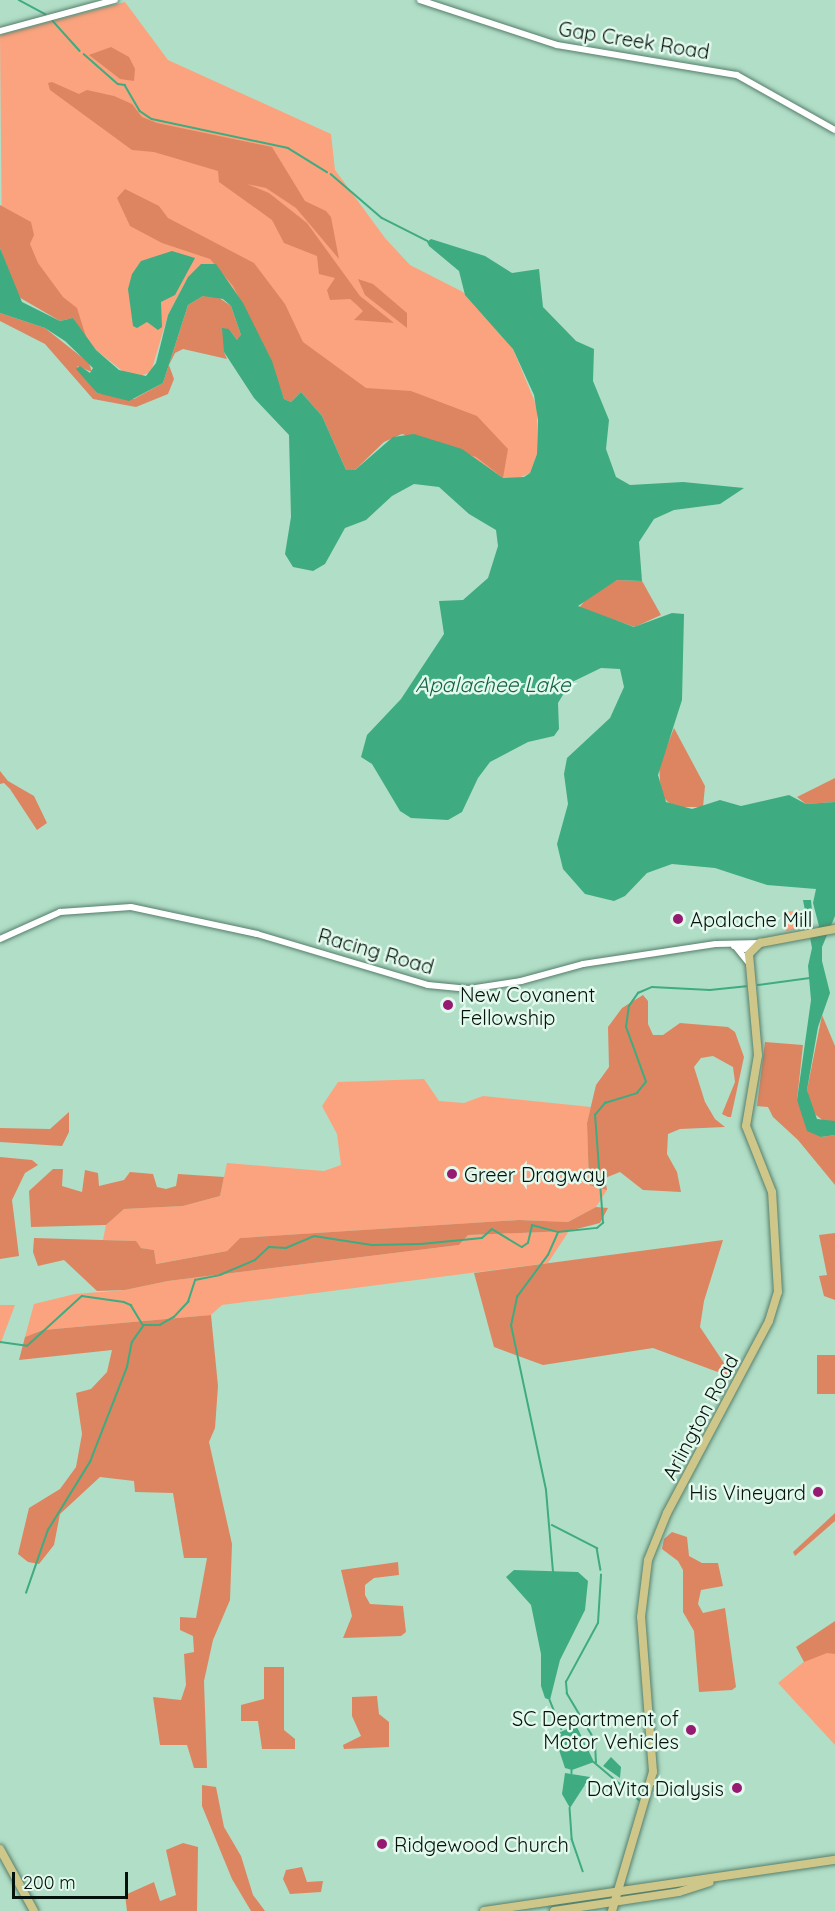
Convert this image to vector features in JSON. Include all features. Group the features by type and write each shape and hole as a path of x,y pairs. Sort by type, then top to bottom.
{"main road":[{"path":"754,947 835,929"},
{"name":"Arlington Road","path":"612,1911 652,1772 642,1617 648,1560 667,1513 769,1321 778,1290 772,1192 746,1126 758,1040 748,962 754,947"},
{"path":"0,1849 34,1911"},
{"path":"554,1911 680,1892 713,1881 835,1860"},
{"path":"484,1911 679,1880 713,1881"}],"street":[{"path":"0,31 115,0"},
{"name":"Gap Creek Road","path":"420,0 557,45 737,75 835,130"},
{"name":"Racing Road","path":"0,939 19,929 73,909 131,907 257,934 428,985 470,988 521,981 583,964 728,944 742,943 754,947"},
{"path":"742,943 754,947"},
{"path":"728,944 735,947 754,947"},
{"path":"735,947 748,962"}],"shaded area":[{"path":"125,2 168,60 331,134 335,170 385,238 410,265 463,292 513,349 537,407 537,454 530,473 514,480 503,478 188,277 168,315 151,372 140,376 125,373 96,350 2,251 0,35"},
{"path":"111,47 129,57 135,69 134,81 120,79 89,55"},
{"path":"52,82 79,94 87,90 114,96 132,104 142,117 157,123 272,147 305,201 326,211 331,217 339,259 296,208 266,188 247,184 269,193 307,223 360,296 394,323 354,320 363,311 350,299 330,300 327,290 335,278 319,274 317,256 284,243 272,220 219,182 218,171 154,152 132,150 50,90 48,83"},
{"path":"125,189 159,206 168,218 254,263 285,304 303,342 366,388 411,391 477,416 508,449 503,478 476,457 402,434 384,442 355,470 346,470 322,416 301,392 291,402 284,399 269,356 233,286 210,259 162,243 130,226 117,198"},
{"path":"0,205 31,222 34,235 30,244 38,263 63,297 77,308 87,340 73,318 60,321 17,296 0,248"},
{"path":"358,279 373,284 407,313 407,328 365,295"},
{"path":"215,295 231,306 241,335 240,341 229,329 224,352 227,359 183,349 175,353 169,365 174,379 168,394 136,407 93,399 45,344 0,321 0,313 45,328 89,363 92,372 77,366 97,393 134,399 163,383 188,305 203,296"},
{"path":"617,580 642,581 661,615 635,627 579,608 588,597"},
{"path":"674,728 705,786 703,807 673,807 661,795 659,766"},
{"path":"0,771 8,781 34,796 47,823 37,830 10,789 4,783 0,784"},
{"path":"835,778 835,802 806,804 797,797"},
{"path":"800,910 805,928 786,931 785,912"},
{"path":"643,995 648,1001 648,1024 653,1035 663,1035 680,1023 728,1027 735,1032 744,1057 731,1117 722,1114 735,1082 733,1067 713,1056 701,1058 694,1067 705,1102 715,1119 725,1127 680,1129 668,1134 667,1154 677,1172 681,1192 643,1190 620,1172 605,1178 607,1190 589,1185 587,1123 596,1085 609,1067 608,1027 622,1008"},
{"path":"822,1015 835,1046 835,1121 825,1122 812,1112 807,1090"},
{"path":"765,1042 803,1045 797,1100 821,1137 835,1135 835,1185 798,1140 773,1117 768,1107 757,1106"},
{"name":"Greer Dragway","path":"424,1079 439,1101 464,1103 483,1096 591,1107 587,1123 589,1185 607,1190 596,1207 568,1222 519,1220 240,1238 227,1251 155,1264 154,1250 141,1248 135,1241 103,1240 106,1225 124,1209 183,1206 220,1196 227,1163 324,1171 341,1165 337,1134 322,1106 338,1082"},
{"path":"69,1112 69,1132 62,1146 0,1142 0,1128 50,1129"},
{"path":"0,1157 32,1160 38,1165 25,1173 12,1200 19,1256 0,1259"},
{"path":"53,1169 63,1169 62,1186 82,1192 85,1170 98,1173 99,1186 124,1180 130,1172 153,1174 157,1187 166,1189 176,1186 178,1174 224,1177 220,1196 183,1206 124,1209 106,1225 31,1227 29,1191"},
{"path":"596,1207 608,1208 600,1223 569,1231 468,1235 459,1245 168,1281 125,1290 97,1291 64,1260 38,1266 33,1252 34,1238 136,1241 141,1248 154,1250 156,1264 227,1251 240,1238 519,1220 568,1222"},
{"path":"569,1231 548,1263 222,1305 211,1315 43,1330 25,1337 34,1304 75,1294 125,1290 168,1281 459,1245 468,1235"},
{"path":"835,1233 835,1300 824,1296 819,1276 827,1275 819,1235"},
{"path":"723,1240 704,1301 700,1327 734,1378 653,1348 543,1365 494,1347 474,1273"},
{"path":"0,1305 15,1305 0,1345"},
{"path":"211,1315 218,1386 215,1428 209,1442 232,1544 230,1600 213,1640 204,1681 207,1768 194,1768 187,1745 160,1745 153,1697 181,1700 186,1685 184,1654 194,1652 193,1636 180,1630 180,1617 196,1618 207,1558 184,1558 173,1493 135,1492 134,1481 100,1477 60,1514 54,1545 39,1564 28,1562 18,1554 29,1508 60,1489 76,1467 82,1434 76,1393 91,1389 107,1372 112,1350 19,1360 25,1337 43,1330"},
{"path":"817,1355 835,1355 835,1394 817,1394"},
{"path":"835,1513 835,1521 795,1556 793,1552"},
{"path":"672,1532 687,1537 689,1556 702,1563 718,1563 723,1586 701,1590 698,1604 703,1613 725,1608 736,1687 732,1690 699,1692 694,1631 683,1612 683,1570 678,1561 662,1549 664,1539"},
{"path":"398,1562 399,1575 374,1578 365,1585 365,1595 370,1604 403,1606 406,1632 401,1636 343,1638 352,1616 341,1570"},
{"path":"835,1621 835,1654 827,1653 804,1662 796,1647"},
{"path":"835,1647 835,1745 778,1683 817,1651"},
{"path":"264,1667 284,1667 284,1730 295,1739 295,1749 262,1749 258,1721 241,1721 241,1705 264,1699"},
{"path":"377,1696 379,1714 389,1722 389,1747 344,1749 343,1745 361,1736 352,1716 352,1697"},
{"path":"202,1785 216,1787 224,1827 241,1856 253,1895 265,1911 251,1911 232,1879 202,1806"},
{"path":"183,1843 198,1847 197,1911 127,1911 125,1895 154,1882 160,1901 176,1895 166,1850"},
{"path":"302,1867 307,1882 323,1881 321,1892 290,1894 283,1879 286,1870"}],"water":[{"name":"Apalachee Lake","path":"431,239 485,256 512,273 539,269 543,307 576,341 594,349 593,381 609,420 606,449 616,477 630,485 683,482 744,488 720,504 674,510 654,519 639,542 642,581 617,580 578,606 634,627 672,613 684,614 682,700 658,775 666,802 692,809 720,800 741,806 789,795 806,804 835,802 835,916 822,947 822,961 830,993 818,1027 807,1090 817,1119 835,1121 835,1135 821,1137 807,1131 797,1100 811,1000 808,966 812,948 803,900 811,900 814,934 819,926 813,903 816,889 767,885 715,868 672,864 647,873 625,896 614,901 585,894 563,869 557,844 568,804 564,774 567,758 610,718 624,687 620,669 601,668 570,683 558,703 559,729 554,736 528,742 490,762 478,778 462,812 448,820 411,818 400,811 372,764 361,757 367,735 401,699 444,634 439,601 463,600 488,578 498,546 496,530 469,514 439,487 414,484 392,496 366,520 345,528 325,564 313,571 293,567 285,554 291,517 289,435 254,398 224,352 222,328 229,329 237,340 241,335 231,306 223,299 203,296 188,305 163,383 129,401 97,393 76,369 80,366 90,373 93,368 65,341 45,328 0,313 0,248 22,302 60,321 73,318 96,350 119,370 146,376 156,363 168,315 188,277 201,264 216,264 243,303 272,361 284,399 291,402 301,392 322,416 346,470 355,470 393,437 414,434 462,449 503,478 524,477 530,473 537,454 538,420 534,395 513,349 465,295 459,271 429,246 427,242"},
{"path":"172,251 195,258 175,295 161,302 162,327 158,330 147,322 137,328 133,326 128,289 132,274 141,261"},
{"path":"514,1570 578,1572 588,1581 585,1610 560,1660 550,1700 545,1698 541,1686 541,1654 531,1605 506,1577"},
{"path":"576,1725 594,1762 572,1770 565,1768 554,1735"},
{"path":"611,1757 621,1767 620,1778 603,1766"},
{"path":"565,1773 590,1777 570,1808 562,1794"}],"waterway":[{"path":"19,0 45,14"},
{"path":"53,21 80,51"},
{"path":"84,54 118,84 125,85 140,111 152,119 288,148 327,172"},
{"path":"331,174 382,218 428,241"},
{"path":"758,985 810,978"},
{"path":"0,1342 27,1346 82,1296 124,1302 131,1305 143,1325 160,1325 174,1317 188,1302 195,1280 220,1275 255,1260 269,1247 286,1248 314,1236 373,1245 421,1244 482,1238 492,1229 522,1247 528,1243 532,1225 558,1232 597,1228 603,1223 595,1115 605,1103 637,1093 646,1082 626,1027 629,1006 638,993 652,987 710,990 746,986"},
{"path":"553,1572 546,1490 511,1326 517,1297 548,1255 558,1233"},
{"path":"26,1593 48,1530 90,1462 127,1367 132,1342 143,1326"},
{"path":"552,1525 597,1548 601,1570"},
{"path":"596,1763 595,1741 567,1694 566,1682 598,1623 601,1575"},
{"path":"550,1700 562,1729"},
{"path":"594,1762 639,1800"},
{"path":"570,1808 572,1839 583,1871"}],"place":[{"name":"Apalache Mill","path":"678,919"},
{"name":"New Covanent Fellowship","path":"448,1005"},
{"name":"Greer Dragway","path":"452,1174"},
{"name":"His Vineyard","path":"818,1492"},
{"name":"SC Department of Motor Vehicles","path":"691,1730"},
{"name":"DaVita Dialysis","path":"737,1788"},
{"name":"Ridgewood Church","path":"382,1844"}]}
